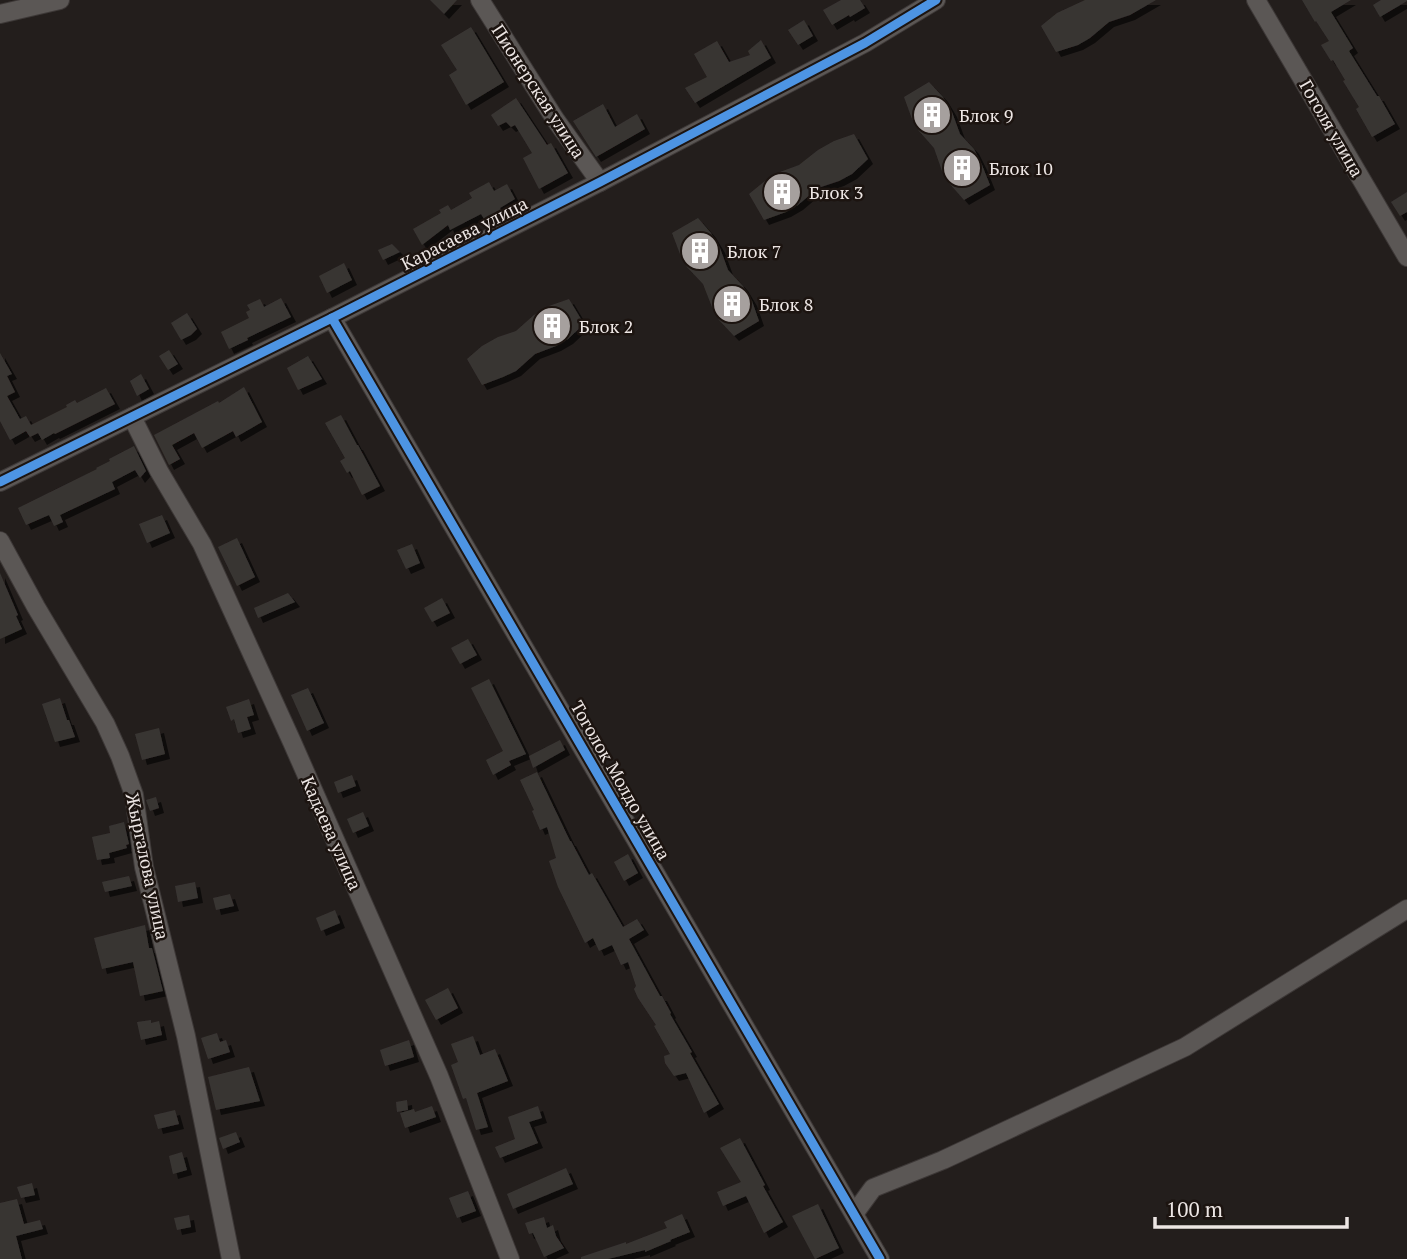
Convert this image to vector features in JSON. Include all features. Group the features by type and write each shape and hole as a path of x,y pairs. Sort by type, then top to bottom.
{"street":[{"path":"0,14 60,0"},
{"name":"Пионерская улица","path":"480,0 555,119 600,182"},
{"name":"Карасаева улица","path":"0,482 600,182 865,44 936,0"},
{"name":"Гоголя улица","path":"1256,0 1407,257"},
{"name":"Тоголок Молдо улица","path":"332,317 854,1214 873,1257"},
{"name":"Кадаева улица","path":"132,417 159,471 202,544 292,742 439,1076 510,1259"},
{"name":"Жыргалова улица","path":"0,541 105,723 134,795 144,867 186,1036 231,1259"},
{"path":"854,1214 873,1188 943,1160 1185,1047 1407,909"}],"building":[{"path":"430,0 457,0 444,14"},
{"path":"841,0 860,0 865,8 832,25 823,10"},
{"path":"1085,0 1156,0 1130,15 1109,22 1078,45 1056,52 1041,26 1057,13"},
{"path":"1302,0 1351,0 1331,12 1353,48 1349,51 1395,124 1372,137 1356,109 1359,107 1343,81 1345,80 1321,45 1329,41"},
{"path":"1381,0 1407,1 1380,17 1373,5"},
{"path":"804,20 813,36 798,45 788,30"},
{"path":"471,27 504,82 466,105 449,75 457,70 441,45"},
{"path":"761,40 771,58 695,103 685,88 707,77 694,54 717,41 729,62 750,55 748,51"},
{"path":"929,82 952,112 960,134 974,149 990,185 964,200 942,171 934,148 919,131 904,97"},
{"path":"516,98 547,145 551,143 568,173 539,189 523,158 532,153 515,125 511,127 506,122 498,126 491,115"},
{"path":"603,104 615,127 637,114 645,129 596,157 573,121"},
{"path":"854,134 868,159 852,174 818,188 798,205 764,220 749,194 780,172 799,165 818,150"},
{"path":"489,182 494,191 507,184 515,199 500,208 503,214 487,224 481,214 450,230 448,225 422,245 413,229 441,213 439,210 448,205 451,210 472,198 469,193"},
{"path":"1407,192 1407,212 1400,216 1391,202"},
{"path":"698,218 720,248 728,270 752,301 759,321 734,336 719,320 703,284 687,267 672,233"},
{"path":"392,244 400,252 383,260 378,250"},
{"path":"344,263 352,280 327,293 319,276"},
{"path":"281,298 291,317 229,349 221,332 249,318 246,312 250,310 247,305 260,299 264,307"},
{"path":"569,299 584,324 568,339 535,354 516,371 482,385 467,359 482,346 516,331 549,306"},
{"path":"187,313 197,329 181,340 171,323"},
{"path":"169,350 178,364 168,370 159,356"},
{"path":"0,353 12,374 7,376 15,392 7,396 20,419 26,416 31,425 67,407 66,405 75,400 77,403 106,388 115,404 42,440 38,433 30,437 26,431 10,440 0,421"},
{"path":"308,356 322,379 298,390 287,368"},
{"path":"141,374 149,389 137,396 130,381"},
{"path":"244,387 262,422 236,437 233,431 202,448 194,433 172,445 180,459 169,465 154,435 218,401 219,403"},
{"path":"341,415 380,486 362,495 350,471 347,473 340,461 345,458 325,423"},
{"path":"134,446 146,471 140,478 135,470 112,482 115,489 60,515 63,522 54,526 49,515 26,525 18,508 97,469 110,461 109,459"},
{"path":"162,515 170,533 147,543 139,524"},
{"path":"237,538 255,577 237,586 218,547"},
{"path":"412,544 420,563 406,569 397,550"},
{"path":"0,573 22,629 0,639"},
{"path":"288,593 295,602 258,618 254,608"},
{"path":"442,598 450,613 432,622 424,608"},
{"path":"468,639 477,655 460,664 451,648"},
{"path":"489,679 526,754 509,761 511,765 493,775 486,760 503,751 471,688"},
{"path":"308,688 324,723 307,731 291,695"},
{"path":"60,698 75,737 55,742 42,704"},
{"path":"249,699 254,715 247,717 251,729 238,733 234,719 231,721 226,707"},
{"path":"159,728 165,754 142,760 135,734"},
{"path":"560,740 565,750 533,768 529,756"},
{"path":"537,772 570,841 623,927 637,919 644,930 629,939 719,1104 704,1113 686,1073 674,1076 665,1063 664,1056 670,1054 654,1026 656,1025 638,998 628,962 621,965 612,945 599,951 593,938 585,943 558,887 549,861 556,858 547,827 540,830 520,780"},
{"path":"352,775 356,786 338,793 334,782"},
{"path":"156,797 159,808 150,811 146,800"},
{"path":"363,812 369,826 353,833 347,819"},
{"path":"124,822 129,844 126,845 127,848 109,853 110,858 97,860 92,837 110,833 109,826"},
{"path":"628,854 638,873 624,881 614,862"},
{"path":"129,876 132,886 105,892 102,882"},
{"path":"195,882 198,898 178,902 175,886"},
{"path":"230,894 234,906 216,910 213,898"},
{"path":"335,910 340,923 321,931 316,918"},
{"path":"145,925 149,948 152,948 163,991 140,996 133,962 102,969 94,938"},
{"path":"448,988 458,1008 436,1020 425,1000"},
{"path":"151,1020 151,1023 159,1021 162,1035 141,1040 137,1022"},
{"path":"217,1033 220,1042 226,1040 230,1052 208,1059 201,1038"},
{"path":"473,1036 480,1055 495,1049 508,1081 477,1093 488,1127 476,1130 466,1098 463,1099 451,1065 458,1062 451,1044"},
{"path":"409,1040 414,1057 385,1066 380,1050"},
{"path":"249,1067 260,1101 216,1110 208,1077"},
{"path":"407,1100 408,1110 397,1112 396,1102"},
{"path":"432,1106 436,1117 405,1128 400,1113 414,1109 415,1112"},
{"path":"538,1106 542,1118 529,1122 538,1143 500,1158 495,1147 515,1139 508,1117"},
{"path":"175,1110 179,1124 158,1129 154,1115"},
{"path":"236,1132 240,1142 223,1149 219,1138"},
{"path":"740,1138 783,1222 764,1233 746,1196 723,1206 717,1192 741,1182 720,1148"},
{"path":"182,1152 187,1170 173,1174 169,1156"},
{"path":"566,1168 573,1184 513,1209 507,1194"},
{"path":"32,1183 35,1195 21,1198 17,1187"},
{"path":"468,1191 476,1211 457,1218 449,1198"},
{"path":"17,1199 24,1224 40,1220 43,1229 16,1236 22,1259 0,1259 0,1203"},
{"path":"818,1204 839,1248 815,1259 792,1216"},
{"path":"682,1214 690,1232 671,1241 645,1252 608,1259 581,1259 667,1228 664,1222"},
{"path":"189,1215 191,1227 177,1230 174,1218"},
{"path":"544,1217 547,1228 553,1225 564,1248 544,1257 533,1233 529,1234 525,1223"}],"cycle path":[{"path":"0,482 600,182 865,43 936,0"},
{"path":"332,318 880,1259"}],"place":[{"name":"Блок 9","path":"932,115"},
{"name":"Блок 10","path":"962,168"},
{"name":"Блок 3","path":"782,192"},
{"name":"Блок 7","path":"700,251"},
{"name":"Блок 8","path":"732,304"},
{"name":"Блок 2","path":"552,326"}]}
